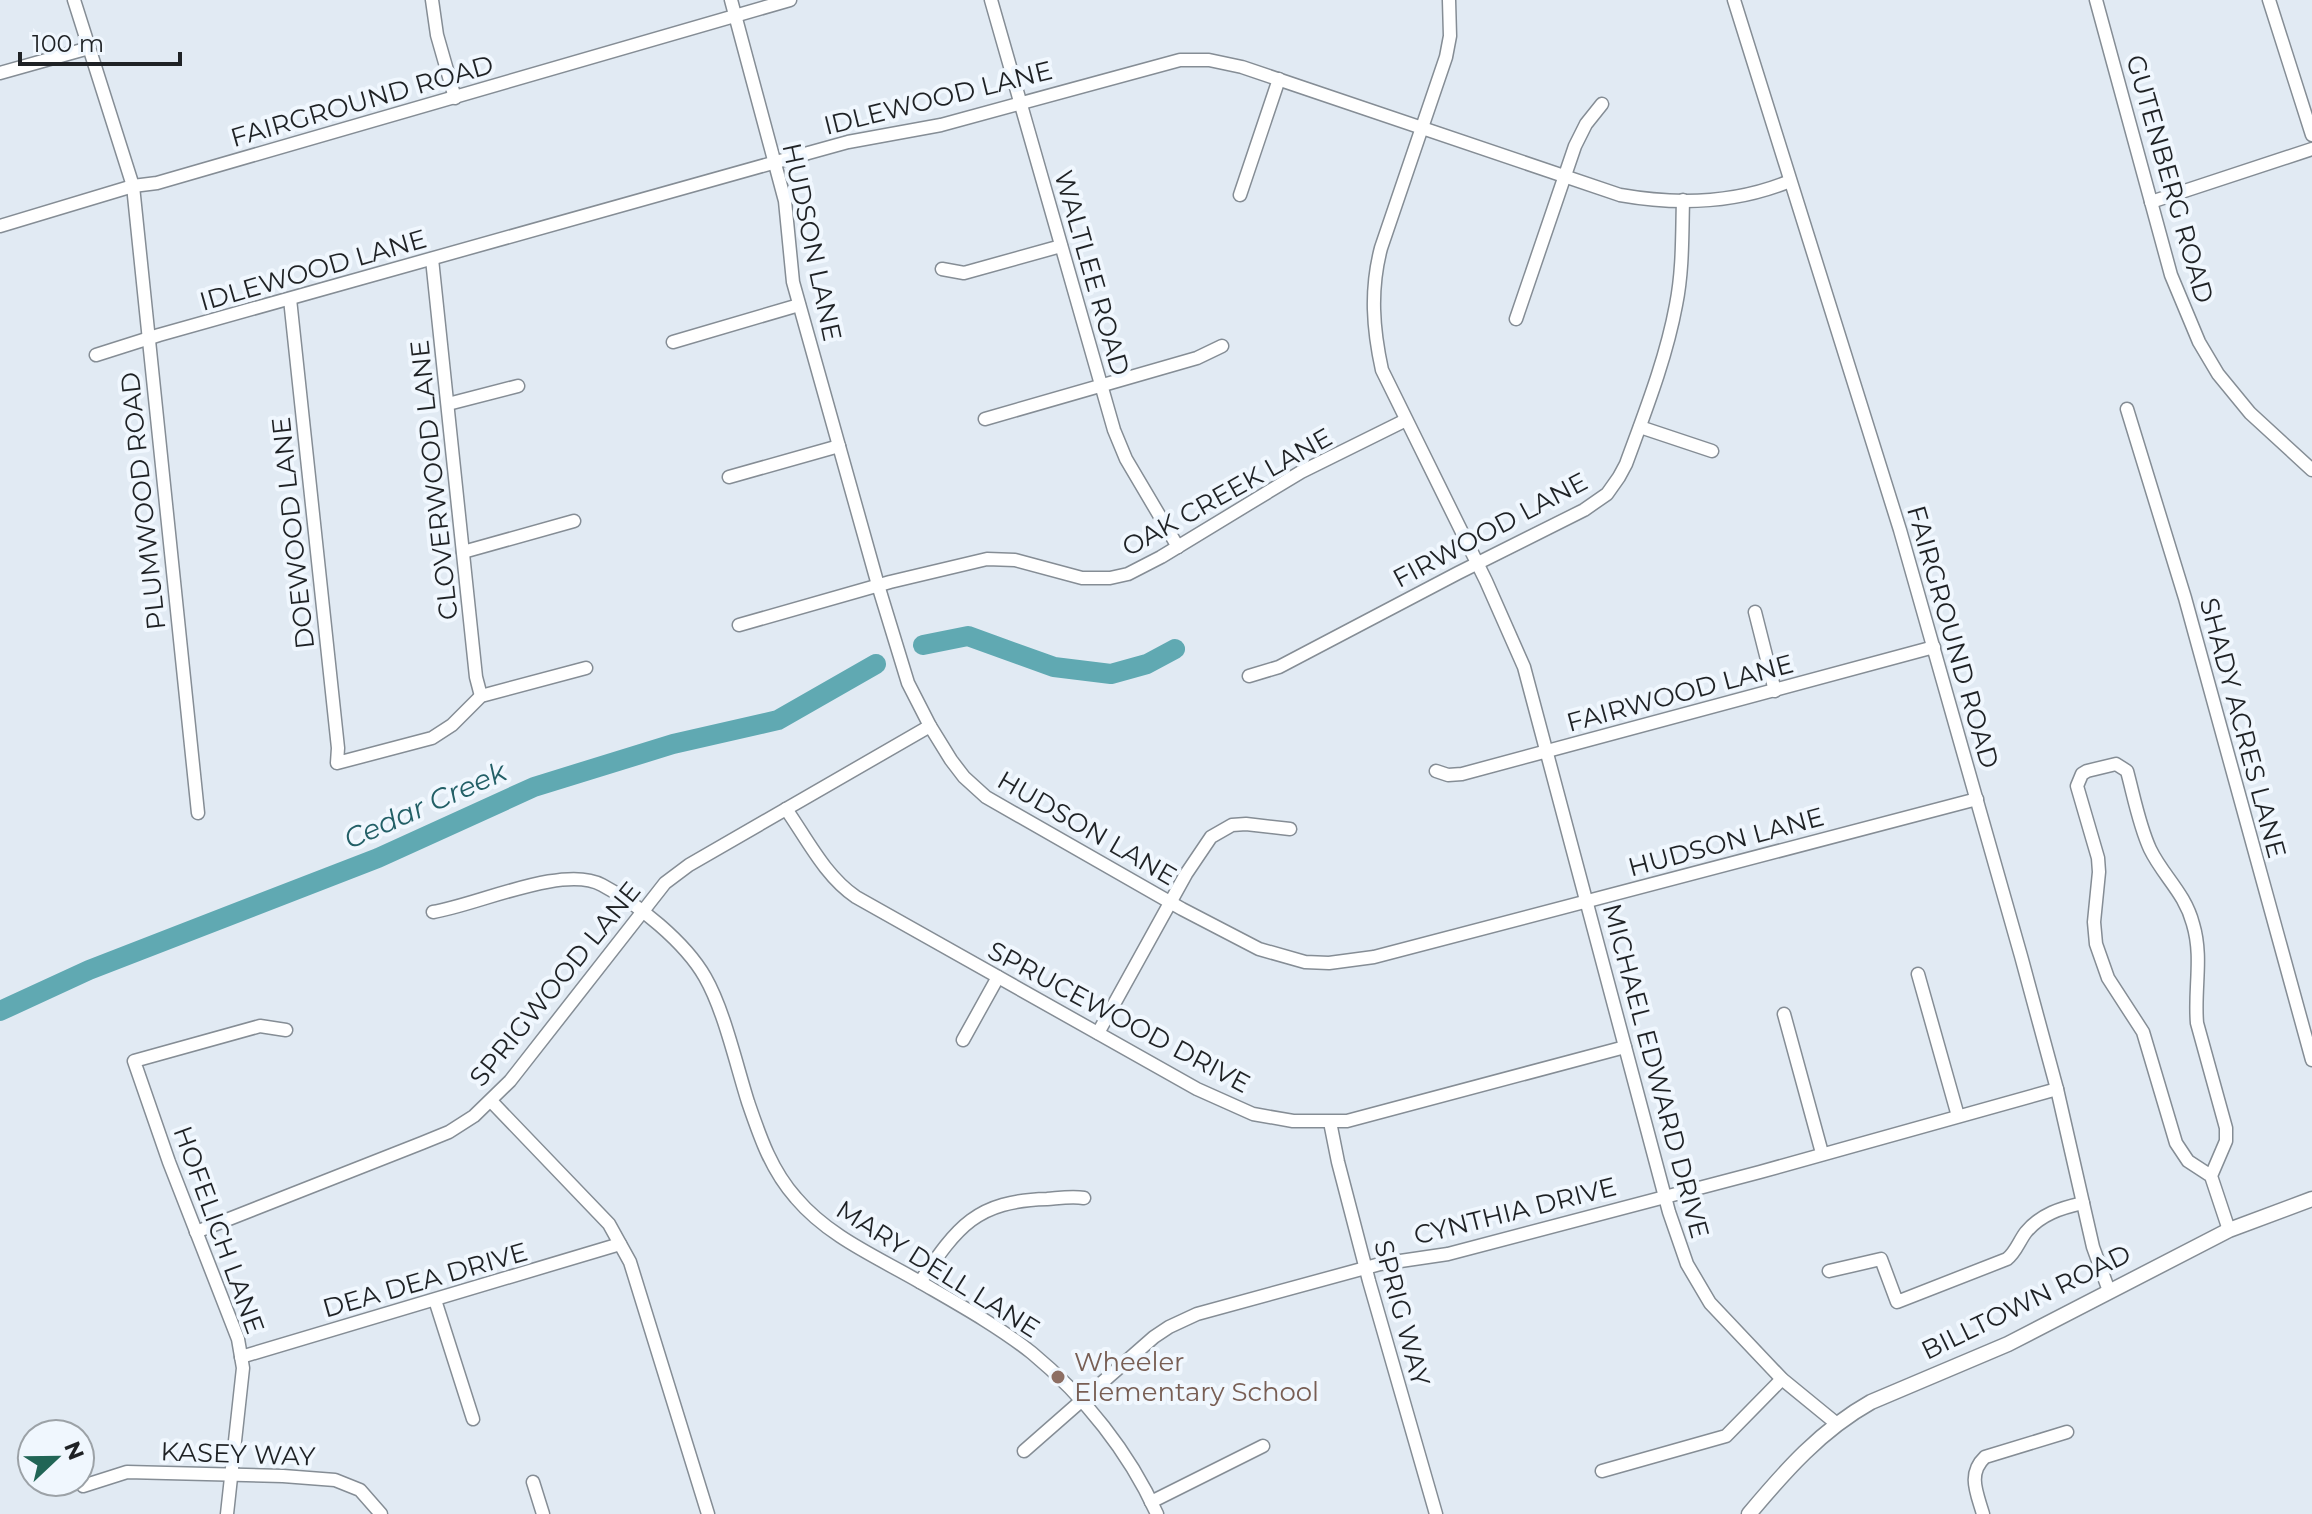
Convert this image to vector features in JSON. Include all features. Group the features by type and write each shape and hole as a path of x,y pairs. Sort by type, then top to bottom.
{"main road":[{"name":"BILLTOWN ROAD","path":"1749,1514 1797,1458 1837,1424 1871,1402 2008,1344 2229,1230 2312,1199"}],"street":[{"path":"74,0 133,186"},
{"path":"432,0 437,35 455,98"},
{"name":"HUDSON LANE","path":"731,0 787,210 790,263 799,305 908,683 951,760 986,797 1259,949 1305,962 1329,963 1374,957 1977,799"},
{"name":"FAIRGROUND ROAD","path":"0,226 790,0"},
{"name":"WALTLEE ROAD","path":"991,0 1114,430 1126,459 1178,547"},
{"name":"MICHAEL EDWARD DRIVE","path":"1449,0 1450,36 1446,57 1374,277 1375,339 1382,370 1524,667 1665,1197 1684,1257 1704,1295 1722,1319 1782,1379 1837,1424"},
{"name":"FAIRGROUND ROAD","path":"1734,0 1934,647 2057,1089 2093,1247 2109,1291"},
{"name":"GUTENBERG ROAD","path":"2096,0 2171,275 2205,353 2250,413 2312,470"},
{"path":"2269,0 2312,135"},
{"path":"0,73 89,48"},
{"name":"IDLEWOOD LANE","path":"96,355 848,142 941,125 1180,60 1224,62 1620,195 1648,200 1739,197 1790,181"},
{"path":"1240,195 1279,79"},
{"path":"1516,319 1575,146 1586,124 1602,104"},
{"path":"2151,202 2312,149"},
{"name":"PLUMWOOD ROAD","path":"133,186 198,813"},
{"name":"FIRWOOD LANE","path":"1249,676 1279,667 1584,510 1607,494 1619,477 1640,427 1677,304 1683,200"},
{"path":"942,269 964,273 1061,246"},
{"name":"CLOVERWOOD LANE","path":"432,259 476,677 481,696"},
{"name":"DOEWOOD LANE","path":"290,299 338,748 337,763 432,738 452,725 481,696"},
{"path":"673,342 799,305"},
{"path":"985,419 1197,358 1222,346"},
{"path":"448,404 518,386"},
{"name":"SHADY ACRES LANE","path":"2127,409 2185,598 2312,1060"},
{"name":"OAK CREEK LANE","path":"739,625 878,585 987,559 1015,560 1082,578 1110,578 1128,574 1148,565 1301,472 1406,420"},
{"path":"1640,427 1712,451"},
{"path":"729,477 839,446"},
{"path":"463,552 574,521"},
{"path":"1755,612 1775,691"},
{"name":"FAIRWOOD LANE","path":"1436,771 1456,775 1934,647"},
{"path":"481,696 586,668"},
{"name":"SPRIGWOOD LANE","path":"196,1232 449,1132 474,1116 510,1081 641,911 674,875 930,726"},
{"path":"2211,1176 2226,1141 2226,1128 2197,1023 2195,1006 2199,964 2194,925 2179,891 2150,849 2127,771 2116,764 2087,771 2078,780 2077,786 2098,858 2094,922 2101,962 2143,1032 2176,1143 2188,1161 2211,1176 2229,1230"},
{"name":"SPRUCEWOOD DRIVE","path":"786,809 827,870 845,890 1197,1089 1253,1114 1293,1121 1347,1121 1625,1047"},
{"path":"1098,1033 1203,847 1217,832 1232,825 1246,824 1290,829"},
{"name":"MARY DELL LANE","path":"433,912 570,878 600,883 641,911 692,958 704,975 766,1152 784,1185 811,1215 834,1234 920,1282 1033,1354 1069,1386 1118,1446 1154,1508"},
{"path":"1918,974 1958,1116"},
{"path":"963,1040 998,977"},
{"path":"1784,1014 1822,1153"},
{"name":"HOFELICH LANE","path":"227,1514 243,1368 238,1339 134,1061 260,1026 286,1030"},
{"name":"CYNTHIA DRIVE","path":"1024,1451 1154,1337 1185,1319 1226,1305 1367,1268 1448,1254 1665,1197 2057,1089"},
{"path":"491,1101 609,1224 630,1262 708,1514"},
{"name":"SPRIG WAY","path":"1330,1122 1341,1173 1436,1514"},
{"path":"920,1282 960,1227 984,1211 1016,1201 1084,1198"},
{"path":"1829,1271 1881,1259 1897,1302 2007,1259 2035,1222 2057,1209 2083,1203"},
{"name":"DEA DEA DRIVE","path":"241,1357 620,1244"},
{"path":"435,1300 473,1419"},
{"path":"1602,1471 1726,1436 1782,1379"},
{"path":"1983,1514 1973,1478 1977,1465 1985,1457 2067,1432"},
{"path":"1154,1508 1263,1446"},
{"name":"KASEY WAY","path":"96,1482 127,1472 231,1474 344,1482 367,1496 381,1514"},
{"path":"533,1482 543,1514"}],"waterway":[{"name":"Cedar Creek","path":"923,645 968,636 1054,667 1111,674 1147,664 1175,649"},
{"name":"Cedar Creek","path":"0,1011 89,970 378,858 534,787 673,744 778,720 876,664"}],"place":[{"name":"Wheeler Elementary School","path":"1058,1377"}]}
